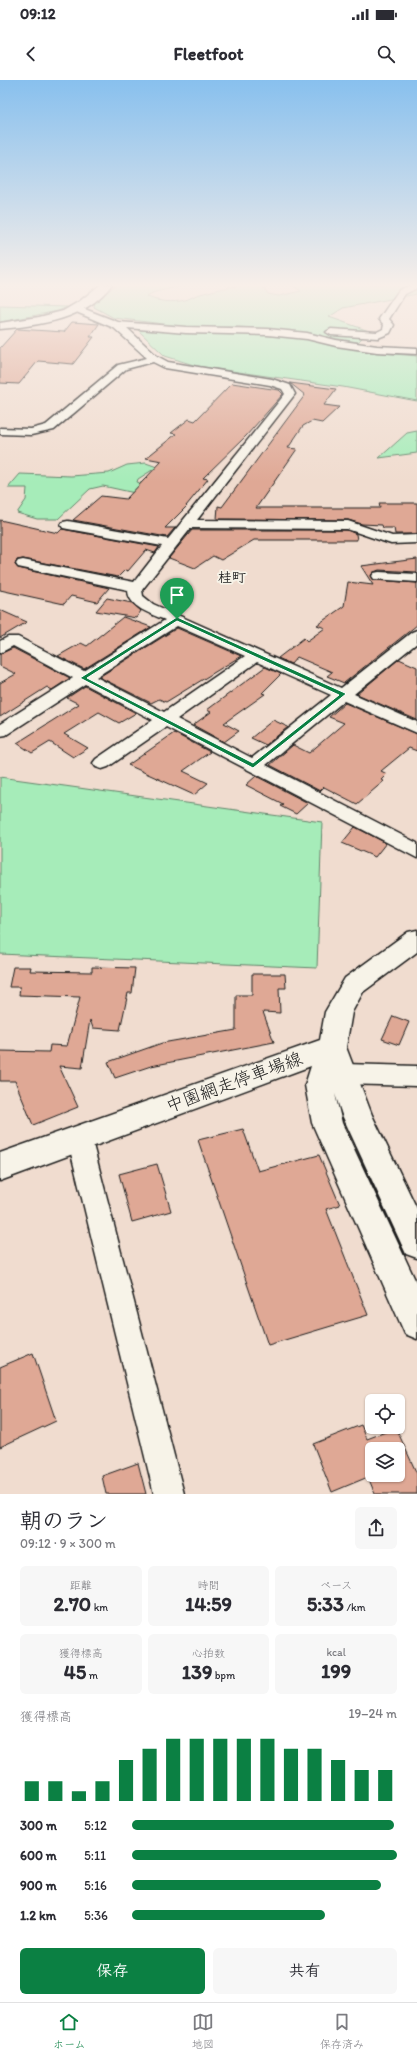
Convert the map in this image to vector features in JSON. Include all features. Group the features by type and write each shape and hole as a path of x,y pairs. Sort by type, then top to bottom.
{"street":[{"path":"144,350 153,359 173,367 272,382 286,387 290,394 137,587 135,590 136,598 148,606 417,728"},
{"path":"397,350 417,351"},
{"path":"0,431 31,432 50,428 122,367 153,359"},
{"path":"186,524 348,525 391,540 417,539"},
{"path":"68,525 170,544"},
{"path":"23,564 137,587"},
{"path":"378,576 417,578"},
{"path":"0,731 177,619"},
{"path":"253,766 417,635"},
{"path":"0,648 13,640 163,720 417,851"},
{"path":"102,763 257,656"},
{"path":"417,939 354,985 339,1012 338,1060 357,1115 417,1243"},
{"path":"338,1060 417,1076"},
{"path":"338,1060 319,1085 327,1123 417,1322"},
{"name":"中園網走停車場線","path":"0,1167 79,1137 338,1060"},
{"path":"79,1137 169,1494"}],"green space":[{"path":"159,350 360,350 417,356 417,401 343,387 197,366 165,356"},
{"path":"417,431 417,453 379,458 407,433"},
{"path":"146,463 157,467 138,479 137,482 152,486 135,493 103,486 90,489 58,519 37,519 17,513 26,500 27,488 8,488 20,474 71,476 109,473 127,465"},
{"path":"0,777 322,822 317,968 0,954"}],"building":[{"path":"0,350 84,350 73,364 38,361 19,384 0,383"},
{"path":"232,383 279,390 283,394 246,436 203,478 208,479 187,506 165,528 175,528 167,537 73,520 101,496 126,499 162,461 146,458 176,434 171,433 189,419 195,421"},
{"path":"290,383 336,389 324,405 339,407 322,423 312,421 303,426 288,448 297,449 256,508 380,508 379,503 417,503 417,534 395,534 394,528 383,528 382,525 362,524 348,520 217,519 218,506 222,507 305,395"},
{"path":"0,520 58,533 62,529 159,547 155,553 146,550 128,571 125,570 118,577 23,559 17,560 15,565 18,568 109,588 97,602 71,596 64,604 0,590"},
{"path":"192,530 347,530 356,534 357,540 254,540 221,560 213,556 195,568 169,558"},
{"path":"417,559 417,572 379,570 371,575 374,580 417,583 417,625 344,683 327,676 332,672 297,657 291,664 278,658 304,638 307,641 325,628 317,625 344,606 348,582 373,585 361,566"},
{"path":"107,598 132,603 141,611 136,618 96,611"},
{"path":"0,610 27,622 0,638"},
{"path":"123,617 151,627 84,669 58,656 81,643 87,646"},
{"path":"177,628 241,656 166,702 159,699 151,703 99,677"},
{"path":"13,648 70,678 52,690 47,687 0,717 0,683 16,674 0,666 0,654"},
{"path":"399,659 417,667 417,720 357,694"},
{"path":"265,667 281,674 262,693 265,694 224,723 239,731 224,742 193,725 211,712 207,710"},
{"path":"85,686 136,713 119,723 99,712 64,734 88,748 73,757 50,742 32,753 17,743 79,704 67,698"},
{"path":"345,703 417,734 417,751 409,748 381,771 387,774 381,780 384,781 357,804 324,787 320,791 270,765 293,745 309,753 344,723 329,717"},
{"path":"273,720 288,727 266,745 251,738"},
{"path":"174,733 210,752 183,771 208,783 194,795 128,765"},
{"path":"256,776 308,803 296,814 280,806 283,804 246,785"},
{"path":"355,827 386,843 375,857 342,843"},
{"path":"13,967 31,967 30,971 92,972 92,967 135,968 132,993 128,993 120,1030 93,1028 90,1020 82,1068 59,1066 78,1107 33,1125 15,1081 0,1081 0,1051 49,1052 50,1045 67,1046 80,997 19,995 20,987 9,987"},
{"path":"252,974 285,974 286,988 279,988 280,1013 263,1012 274,1042 151,1066 115,1078 108,1062 162,1043 236,1030 236,995 252,995"},
{"path":"393,1016 409,1022 399,1045 382,1039"},
{"path":"243,1129 258,1171 319,1155 340,1205 326,1209 368,1315 268,1345 198,1140"},
{"path":"157,1164 171,1211 132,1222 119,1174"},
{"path":"33,1353 56,1421 0,1447 0,1367"},
{"path":"361,1425 367,1439 380,1434 399,1434 402,1442 365,1442 365,1478 332,1492 313,1444"},
{"path":"405,1448 417,1474 417,1494 375,1494 370,1482 405,1482"},
{"path":"138,1463 146,1494 106,1494 102,1476"}],"district":[{"name":"桂町","path":"232,577"}],"route":[{"path":"177,619 343,694 253,766 83,678 177,619"}]}
